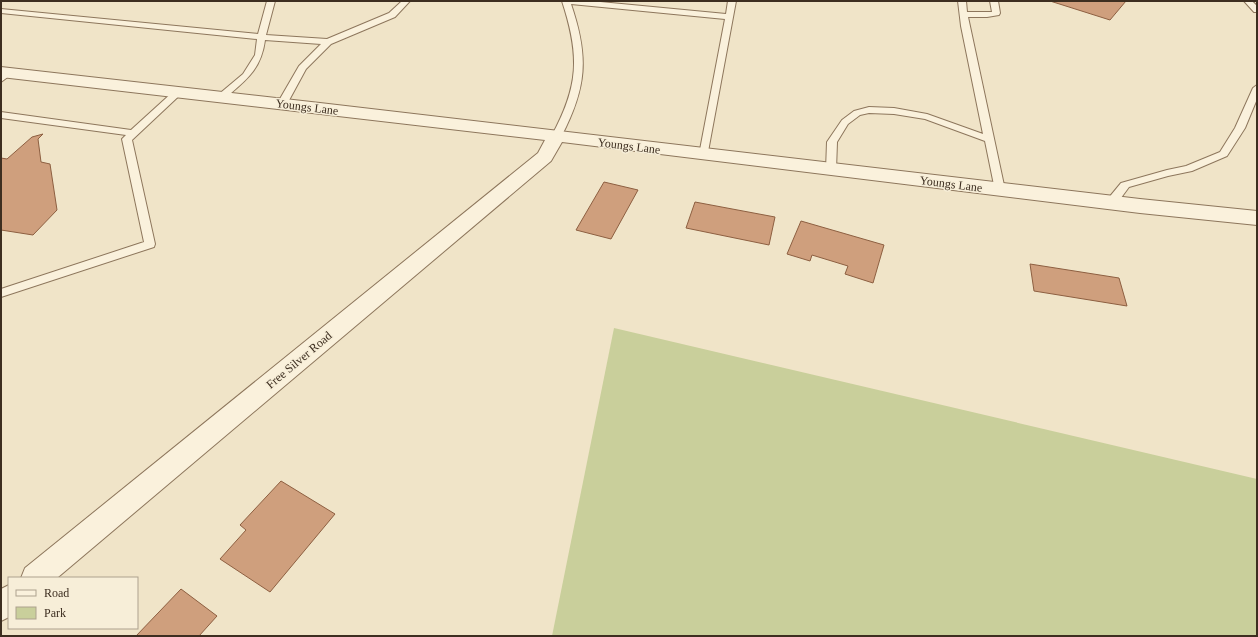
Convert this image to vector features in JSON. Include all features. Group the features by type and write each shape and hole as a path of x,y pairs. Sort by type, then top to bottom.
{"street":[{"name":"Youngs Lane","path":"4,75 178,92 1000,190 1257,218"},
{"name":"Free Silver Road","path":"36,577 545,157 556,137"}],"lane":[{"path":"221,97 246,76 260,55 262,37 271,1"},
{"path":"282,104 302,68 328,42 392,15 406,1"},
{"path":"556,137 568,117 578,88 580,62 573,19 566,1 730,18"},
{"path":"704,154 732,1"},
{"path":"962,1 1000,190"},
{"path":"964,14 987,15 996,13 994,1"},
{"path":"1248,1 1257,10"},
{"path":"1,11 262,37 328,42"},
{"path":"1111,202 1125,185 1167,173 1188,169 1224,154 1240,128 1257,88"},
{"path":"1,293 150,244 127,139 178,92"},
{"path":"831,170 832,142 845,122 857,113 869,110 894,111 928,117 989,139"},
{"path":"1,116 133,133"}],"green space":[{"path":"614,328 1257,479 1257,636 552,636"}],"building":[{"path":"1050,1 1126,1 1110,20"},
{"path":"43,134 38,139 41,162 50,164 57,210 33,235 1,230 1,158 7,159 32,137"},
{"path":"604,182 638,190 611,239 576,230"},
{"path":"695,202 775,217 769,245 686,228"},
{"path":"801,221 884,245 873,283 845,274 848,266 812,255 810,261 787,254"},
{"path":"1030,264 1119,278 1127,306 1034,291"},
{"path":"281,481 335,514 270,592 220,559 246,530 240,525"},
{"path":"181,589 217,616 199,636 136,636"}]}
